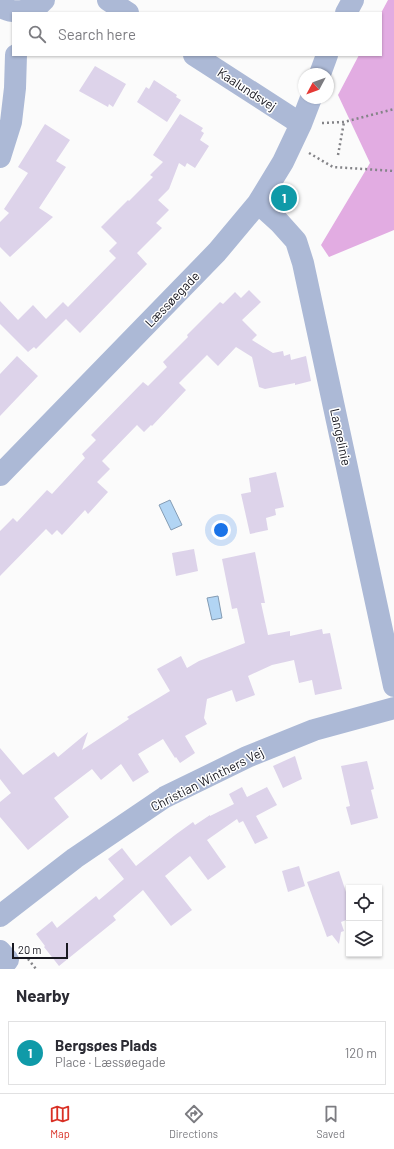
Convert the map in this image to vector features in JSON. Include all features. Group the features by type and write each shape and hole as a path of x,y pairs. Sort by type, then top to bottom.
{"street":[{"path":"11,10 30,9 44,0"},
{"path":"108,0 126,12"},
{"path":"347,12 353,0"},
{"path":"0,157 11,122 15,88 16,56"},
{"name":"Kaalundsvej","path":"195,56 297,132"},
{"path":"322,68 327,56"},
{"name":"Læssøegade","path":"0,475 217,252 258,203 283,162 309,104"},
{"name":"Langelinie","path":"258,203 279,222 296,241 303,263 394,686"},
{"name":"Christian Winthers Vej","path":"0,916 75,858 165,797 247,757 314,730 394,708"},
{"path":"0,951 8,960 0,968"}],"path":[{"path":"394,109 297,132 314,156 333,167 394,171"},
{"path":"338,155 344,122"}],"shaded area":[{"path":"388,0 394,0 394,230 329,257 321,245 370,163 338,95 358,56 382,56 382,12"}],"water":[{"path":"170,500 182,525 171,530 159,505"},
{"path":"218,596 222,618 212,620 207,598"}],"building":[{"path":"95,66 126,84 113,107 109,104 108,107 79,91"},
{"path":"154,80 177,95 176,97 181,100 167,122 137,102 146,87 149,89"},
{"path":"180,114 203,128 201,131 204,133 200,140 209,146 195,168 187,163 185,167 179,163 169,189 158,200 169,210 156,223 162,228 137,253 147,264 80,333 66,319 36,349 34,347 28,352 0,324 0,301 18,320 33,305 46,319 63,302 68,307 116,258 109,251 117,243 101,227 153,177 150,175 163,162 153,155"},
{"path":"45,124 70,140 56,161 66,167 39,208 53,217 10,257 0,247 0,222 9,213 4,209 28,173 18,167"},
{"path":"249,290 261,302 242,320 257,335 252,340 273,353 283,351 284,356 290,354 291,360 306,356 311,381 265,389 259,387 252,357 236,347 218,366 207,355 179,383 186,390 152,426 151,425 144,432 137,425 102,461 110,469 97,482 108,492 89,513 88,514 85,510 62,535 57,530 52,535 46,529 0,576 0,531 13,518 17,522 47,490 52,494 85,458 82,454 96,440 91,435 143,382 148,386 167,367 163,362 220,302 223,304 235,292 241,298"},
{"path":"17,356 38,376 0,416 0,374"},
{"path":"276,472 284,507 275,509 276,515 266,518 268,530 250,534 241,494 251,492 249,478"},
{"path":"194,549 198,571 176,576 172,553"},
{"path":"255,552 265,603 261,603 268,635 290,631 290,636 322,629 323,634 330,633 342,689 315,695 312,680 299,683 294,660 272,665 248,676 255,695 236,702 232,690 207,699 204,718 207,724 185,736 195,753 180,763 163,739 138,754 149,772 133,782 121,764 101,780 92,769 54,798 69,817 28,850 0,817 0,802 11,793 0,779 0,748 23,775 54,752 58,757 88,732 82,750 129,719 127,717 170,691 157,669 181,656 187,668 199,661 245,643 237,608 232,609 222,559"},
{"path":"295,756 302,779 283,788 273,766"},
{"path":"367,761 374,789 371,790 378,818 351,825 346,807 350,806 341,766"},
{"path":"242,787 247,797 267,787 277,805 256,816 268,838 255,844 243,821 239,823 237,819 207,840 226,867 208,880 190,856 165,876 192,910 171,926 143,890 113,916 116,920 59,966 36,934 52,921 57,928 96,896 99,900 124,879 108,859 122,848 136,866 193,822 195,825 210,815 234,804 229,794"},
{"path":"299,866 305,886 288,892 282,871"},
{"path":"339,871 346,892 346,920 341,922 344,931 341,932 339,944 332,935 327,937 307,882"}],"place":[{"name":"Bergsøes Plads","path":"284,198"}]}
